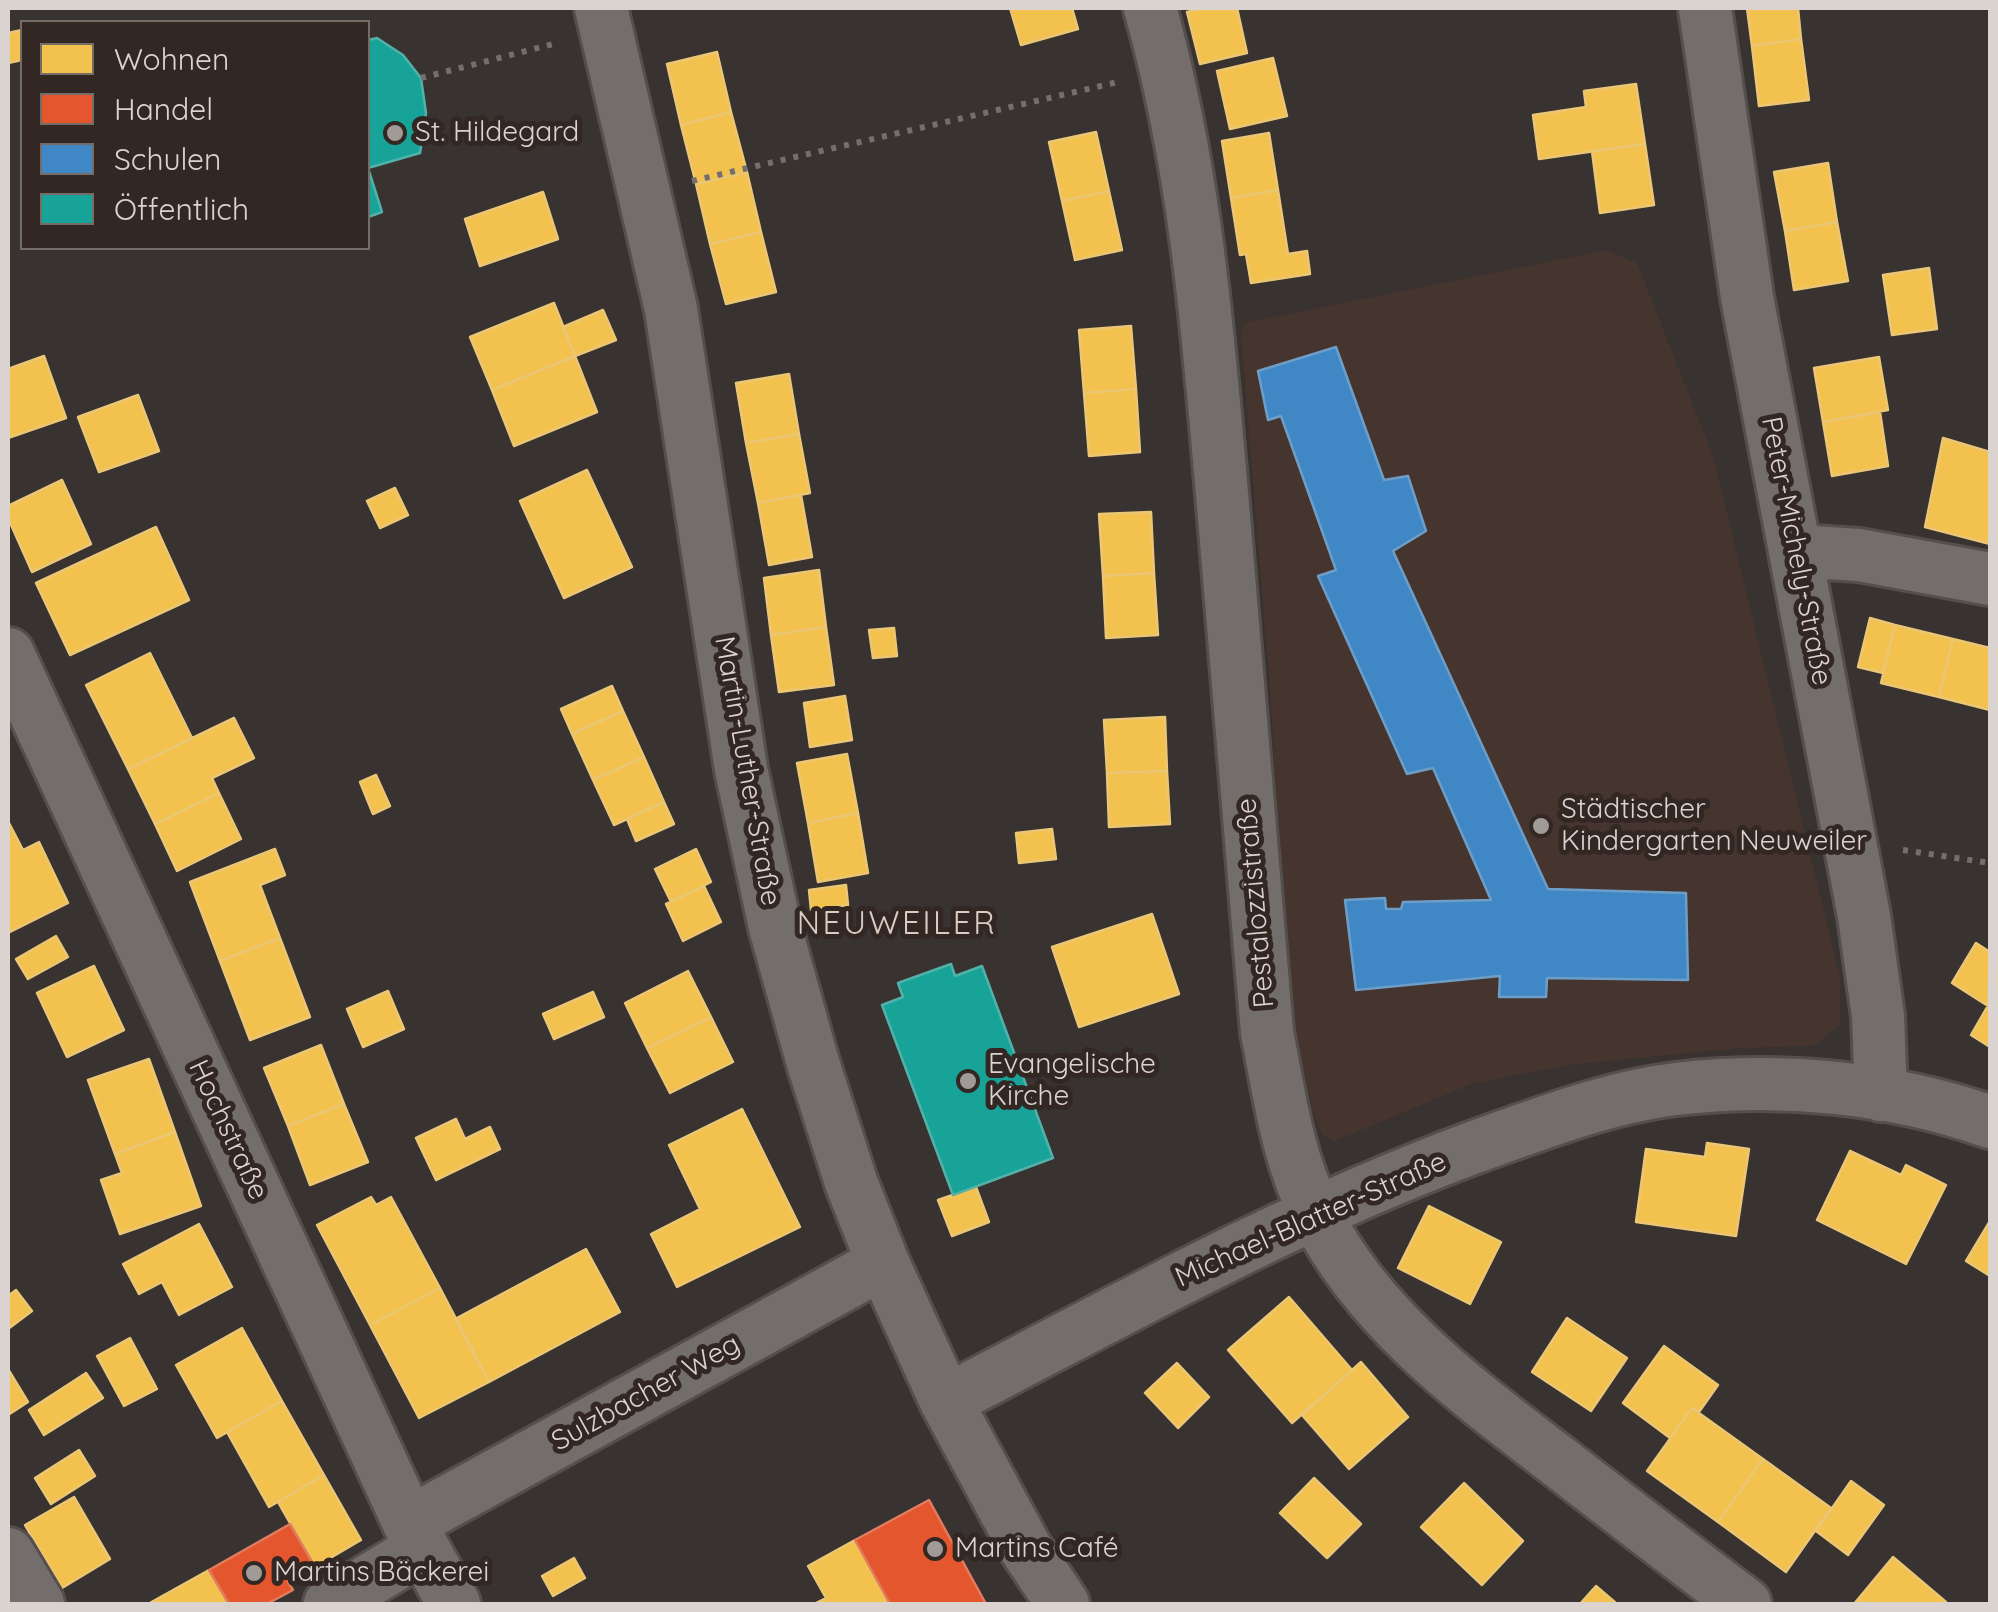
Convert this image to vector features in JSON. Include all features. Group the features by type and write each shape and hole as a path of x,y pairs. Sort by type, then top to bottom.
{"street":[{"name":"Pestalozzistraße","path":"1150,8 1168,70 1193,200 1208,333 1267,1032 1286,1136 1315,1212 1347,1268 1420,1349 1494,1412 1745,1604"},
{"name":"Peter-Michely-Straße","path":"1705,8 1747,297 1850,842 1878,1016 1882,1095"},
{"name":"Martin-Luther-Straße","path":"604,19 672,309 741,769 771,909 813,1063 851,1182 946,1401 1026,1549 1063,1604"},
{"path":"1797,550 1859,555 1990,578"},
{"name":"Hochstraße","path":"8,654 415,1536 454,1604"},
{"name":"Michael-Blatter-Straße","path":"946,1401 1315,1212 1380,1183 1558,1117 1673,1089 1757,1084 1882,1095 1952,1108 1990,1122"},
{"name":"Sulzbacher Weg","path":"330,1604 415,1536 883,1262"},
{"path":"8,1554 38,1604"}],"path":[{"path":"420,78 604,19"},
{"path":"642,193 1168,70"},
{"path":"1850,842 1990,863"}],"shaded area":[{"name":"Städtischer Kindergarten Neuweiler","path":"1606,250 1637,263 1713,456 1840,977 1840,1025 1813,1046 1739,1048 1577,1064 1474,1083 1335,1141 1323,1136 1314,1116 1291,1013 1241,336 1244,323"}],"building: Wohnen":[{"path":"1010,8 1072,8 1078,29 1021,45"},
{"path":"1237,8 1247,53 1200,64 1187,12"},
{"path":"1747,8 1798,8 1801,39 1752,46"},
{"path":"20,30 20,60 8,63 8,33"},
{"path":"1801,39 1809,100 1759,106 1752,46"},
{"path":"717,52 731,112 681,125 667,64"},
{"path":"1273,58 1287,116 1230,129 1217,71"},
{"path":"1636,84 1645,144 1539,159 1533,115 1586,107 1584,91"},
{"path":"731,112 747,172 696,184 681,125"},
{"path":"1096,132 1109,191 1062,201 1049,142"},
{"path":"1269,133 1278,190 1231,198 1222,141"},
{"path":"1645,144 1654,205 1600,213 1592,151"},
{"path":"1828,163 1837,222 1785,231 1774,172"},
{"path":"747,172 761,232 710,244 696,184"},
{"path":"1278,190 1288,254 1307,251 1310,274 1251,283 1246,254 1240,255 1231,198"},
{"path":"1109,191 1122,250 1075,260 1062,201"},
{"path":"543,192 558,239 480,266 465,219"},
{"path":"1837,222 1848,281 1794,290 1785,231"},
{"path":"761,232 776,292 726,304 710,244"},
{"path":"1929,268 1937,329 1892,335 1883,275"},
{"path":"554,303 575,356 492,390 470,337"},
{"path":"603,310 616,340 575,356 563,327"},
{"path":"1131,326 1136,389 1084,393 1079,330"},
{"path":"44,356 66,418 8,438 8,369"},
{"path":"575,356 597,412 514,446 492,390"},
{"path":"1879,357 1888,410 1823,422 1814,368"},
{"path":"789,374 799,434 746,443 736,383"},
{"path":"1136,389 1140,452 1089,456 1084,393"},
{"path":"138,395 159,451 99,472 78,417"},
{"path":"1880,412 1888,466 1832,476 1823,422"},
{"path":"799,434 810,493 758,503 746,443"},
{"path":"1943,438 1990,452 1990,544 1925,527"},
{"path":"587,470 632,567 564,598 520,501"},
{"path":"62,480 91,544 32,572 8,518 8,506"},
{"path":"395,488 408,515 380,528 367,501"},
{"path":"801,495 812,557 769,565 758,503"},
{"path":"1151,512 1154,573 1103,576 1099,514"},
{"path":"156,527 189,600 70,655 36,583"},
{"path":"819,570 826,627 771,635 764,578"},
{"path":"1154,573 1158,635 1106,638 1103,576"},
{"path":"1870,618 1895,625 1883,673 1858,667"},
{"path":"1895,625 1953,639 1939,697 1881,683"},
{"path":"826,627 834,685 779,692 771,635"},
{"path":"894,628 897,656 873,658 869,630"},
{"path":"1953,639 1990,648 1990,710 1939,697"},
{"path":"150,653 192,738 128,769 86,685"},
{"path":"612,686 623,711 572,734 561,709"},
{"path":"845,696 852,740 810,747 804,703"},
{"path":"623,711 644,757 593,780 572,734"},
{"path":"1165,717 1167,771 1107,773 1104,720"},
{"path":"234,718 254,758 212,778 219,793 155,824 128,769"},
{"path":"847,754 858,813 808,823 797,763"},
{"path":"644,757 664,802 614,825 593,780"},
{"path":"1167,771 1170,824 1109,827 1107,773"},
{"path":"376,775 390,806 373,814 360,782"},
{"path":"219,793 241,839 177,871 155,824"},
{"path":"664,802 674,824 636,841 627,819"},
{"path":"858,813 868,873 818,882 808,823"},
{"path":"9,823 23,850 39,842 68,903 8,933"},
{"path":"1052,829 1056,859 1019,863 1016,833"},
{"path":"275,849 285,875 260,885 280,938 220,961 190,882"},
{"path":"696,849 711,882 671,902 655,869"},
{"path":"846,885 848,905 811,910 809,890"},
{"path":"704,886 721,922 683,941 666,904"},
{"path":"1152,914 1179,994 1079,1027 1052,947"},
{"path":"56,936 68,957 28,979 16,959"},
{"path":"280,938 310,1017 250,1040 220,961"},
{"path":"1976,943 1990,952 1988,1006 1952,983"},
{"path":"94,966 124,1030 67,1057 37,993"},
{"path":"688,971 711,1017 647,1048 625,1003"},
{"path":"388,991 404,1029 363,1047 347,1009"},
{"path":"593,992 604,1017 554,1039 543,1014"},
{"path":"1990,1002 1990,1047 1971,1035"},
{"path":"711,1017 733,1062 670,1093 647,1048"},
{"path":"321,1045 344,1104 288,1126 264,1068"},
{"path":"149,1059 175,1132 115,1154 88,1080"},
{"path":"344,1104 368,1162 310,1185 288,1126"},
{"path":"742,1109 800,1227 677,1287 651,1234 700,1209 669,1145"},
{"path":"456,1119 465,1139 490,1127 500,1149 436,1180 416,1138"},
{"path":"175,1132 201,1206 120,1234 101,1180 122,1173 115,1154"},
{"path":"1707,1143 1749,1149 1736,1236 1636,1222 1646,1149 1705,1157"},
{"path":"1850,1151 1901,1175 1906,1165 1946,1185 1906,1264 1817,1220"},
{"path":"976,1187 989,1222 952,1236 938,1200"},
{"path":"371,1197 376,1205 391,1197 440,1288 370,1325 317,1225"},
{"path":"1429,1206 1501,1242 1470,1304 1398,1268"},
{"path":"1990,1221 1990,1276 1966,1261"},
{"path":"199,1224 232,1287 179,1315 162,1282 139,1294 123,1264"},
{"path":"586,1249 620,1312 489,1382 455,1319"},
{"path":"440,1288 489,1382 419,1418 370,1325"},
{"path":"16,1290 32,1311 8,1329 8,1296"},
{"path":"1289,1297 1352,1370 1292,1423 1228,1350"},
{"path":"1567,1318 1627,1358 1591,1411 1532,1372"},
{"path":"242,1328 282,1401 217,1438 176,1365"},
{"path":"130,1338 157,1389 124,1406 97,1356"},
{"path":"1664,1346 1718,1385 1699,1412 1692,1408 1670,1438 1623,1403"},
{"path":"1361,1362 1408,1417 1349,1469 1302,1415"},
{"path":"1177,1363 1209,1397 1178,1428 1145,1393"},
{"path":"8,1369 28,1402 8,1415"},
{"path":"86,1373 103,1398 44,1435 29,1410"},
{"path":"282,1401 324,1475 269,1507 227,1432"},
{"path":"1692,1408 1763,1459 1718,1522 1647,1471"},
{"path":"79,1450 95,1476 51,1504 35,1478"},
{"path":"1763,1459 1831,1508 1786,1572 1718,1522"},
{"path":"324,1475 361,1540 315,1567 278,1502"},
{"path":"1314,1478 1361,1524 1327,1558 1280,1513"},
{"path":"1851,1481 1884,1505 1848,1555 1816,1531"},
{"path":"1464,1483 1523,1541 1482,1585 1421,1527"},
{"path":"74,1497 110,1559 62,1588 25,1525"},
{"path":"855,1540 890,1604 814,1604 826,1598 808,1566"},
{"path":"1893,1557 1946,1602 1854,1604"},
{"path":"574,1558 585,1578 553,1596 542,1576"},
{"path":"209,1570 229,1604 148,1604"},
{"path":"1596,1586 1617,1604 1580,1604"}],"building: Handel":[{"path":"929,1500 986,1604 890,1604 855,1540"},
{"path":"290,1524 315,1567 288,1582 293,1590 267,1604 229,1604 209,1570"}],"building: Schulen":[{"path":"1336,347 1384,480 1408,476 1426,531 1393,551 1548,889 1686,893 1688,980 1547,978 1546,997 1499,997 1500,976 1356,990 1345,900 1385,898 1386,909 1401,909 1403,902 1491,900 1433,768 1407,774 1318,576 1336,570 1281,416 1268,420 1258,371"}],"building: Öffentlich":[{"name":"St. Hildegard","path":"377,38 403,55 421,78 426,113 420,153 370,167 370,40"},
{"path":"370,174 382,212 370,216"},
{"name":"Evangelische Kirche","path":"951,964 955,976 982,966 1053,1158 953,1195 882,1005 903,997 898,983"}],"place":[{"name":"St. Hildegard","path":"395,133"},
{"name":"Städtischer Kindergarten Neuweiler","path":"1541,826"},
{"name":"Evangelische Kirche","path":"968,1081"},
{"name":"Martins Café","path":"935,1549"},
{"name":"Martins Bäckerei","path":"254,1573"}],"district":[{"name":"NEUWEILER","path":"897,924"}]}
